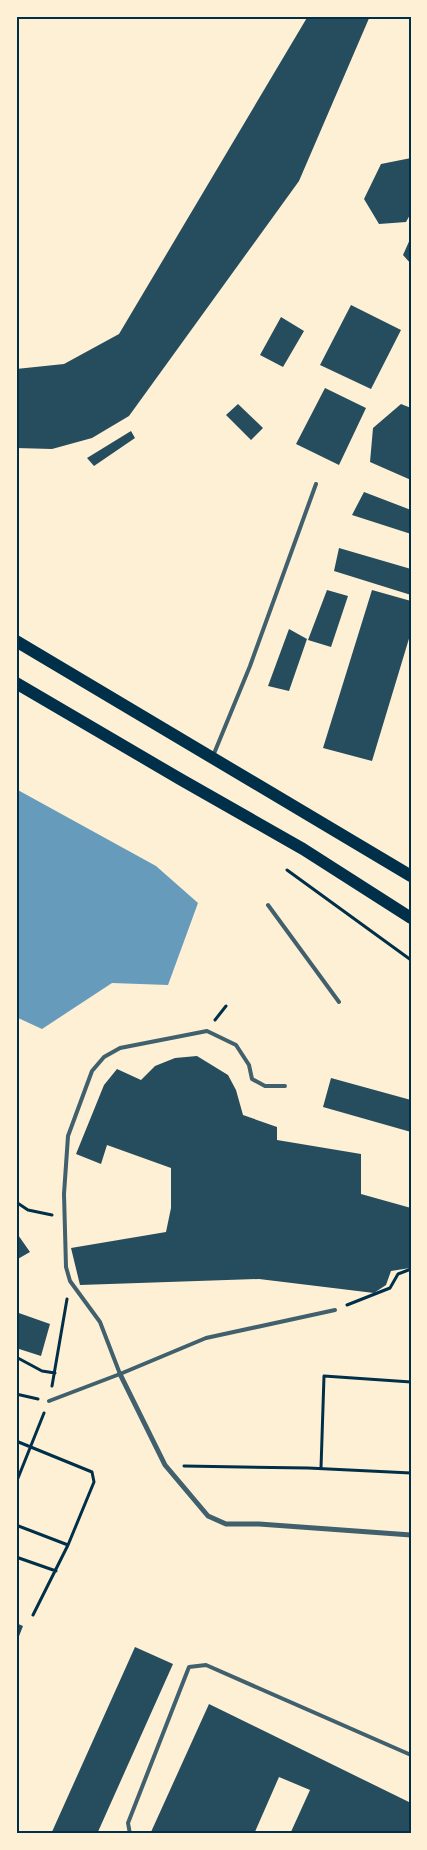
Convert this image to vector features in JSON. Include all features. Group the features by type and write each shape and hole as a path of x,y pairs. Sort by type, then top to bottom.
{"main road":[{"path":"16,641 411,876"},
{"path":"16,683 303,849 411,918"}],"street":[{"path":"120,1374 165,1464 208,1516 226,1524 259,1524 411,1535"}],"lane":[{"path":"212,758 250,666 316,484"},
{"path":"268,905 339,1002"},
{"path":"120,1374 100,1322 70,1281 66,1267 64,1194 68,1136 92,1071 104,1057 120,1048 208,1031 236,1045 249,1066 252,1079 265,1086 285,1086"},
{"path":"49,1401 206,1338 335,1310"},
{"path":"130,1834 128,1823 189,1667 206,1665 411,1755"}],"path":[{"path":"287,870 411,960"},
{"path":"208,1031 226,1006"},
{"path":"16,1202 28,1210 65,1217"},
{"path":"335,1310 390,1288 398,1274 411,1269"},
{"path":"16,1358 42,1371 54,1373 70,1281"},
{"path":"321,1468 324,1376 411,1382"},
{"path":"16,1483 49,1401"},
{"path":"16,1441 92,1472 94,1476 94,1482 68,1545 33,1615"},
{"path":"192,1466 321,1468 411,1473"},
{"path":"16,1525 68,1545"},
{"path":"16,1557 56,1571"}],"water":[{"path":"16,789 156,866 198,903 168,985 112,983 42,1029 16,1017"}],"building":[{"path":"308,16 370,16 299,181 129,416 92,438 52,449 16,448 16,369 64,364 119,334"},
{"path":"411,158 411,213 406,222 379,224 364,199 381,164"},
{"path":"411,237 411,264 403,255"},
{"path":"351,305 401,330 371,389 320,365"},
{"path":"281,317 304,331 283,367 260,355"},
{"path":"325,388 366,408 339,465 296,444"},
{"path":"238,404 263,428 251,440 226,415"},
{"path":"401,404 411,408 411,480 370,462 373,428"},
{"path":"131,431 135,438 94,466 87,458"},
{"path":"364,492 411,510 411,534 352,515"},
{"path":"339,548 411,569 411,595 334,571"},
{"path":"327,590 348,596 331,647 308,640"},
{"path":"372,590 411,601 411,632 372,761 323,748"},
{"path":"289,629 307,639 289,691 268,686"},
{"path":"197,1056 228,1075 236,1090 243,1115 277,1127 277,1140 361,1154 361,1194 411,1208 410,1268 391,1271 386,1285 374,1293 259,1279 80,1285 71,1248 166,1232 171,1208 171,1168 107,1145 101,1164 76,1154 104,1085 117,1069 141,1080 155,1066 175,1058"},
{"path":"331,1078 411,1100 411,1132 323,1107"},
{"path":"16,1232 30,1252 16,1260"},
{"path":"16,1312 50,1324 41,1356 16,1348"},
{"path":"16,1623 23,1626 16,1644"},
{"path":"135,1647 173,1664 97,1834 51,1834"},
{"path":"209,1704 411,1803 411,1834 290,1834 310,1790 279,1777 254,1834 155,1834 151,1832"}]}
